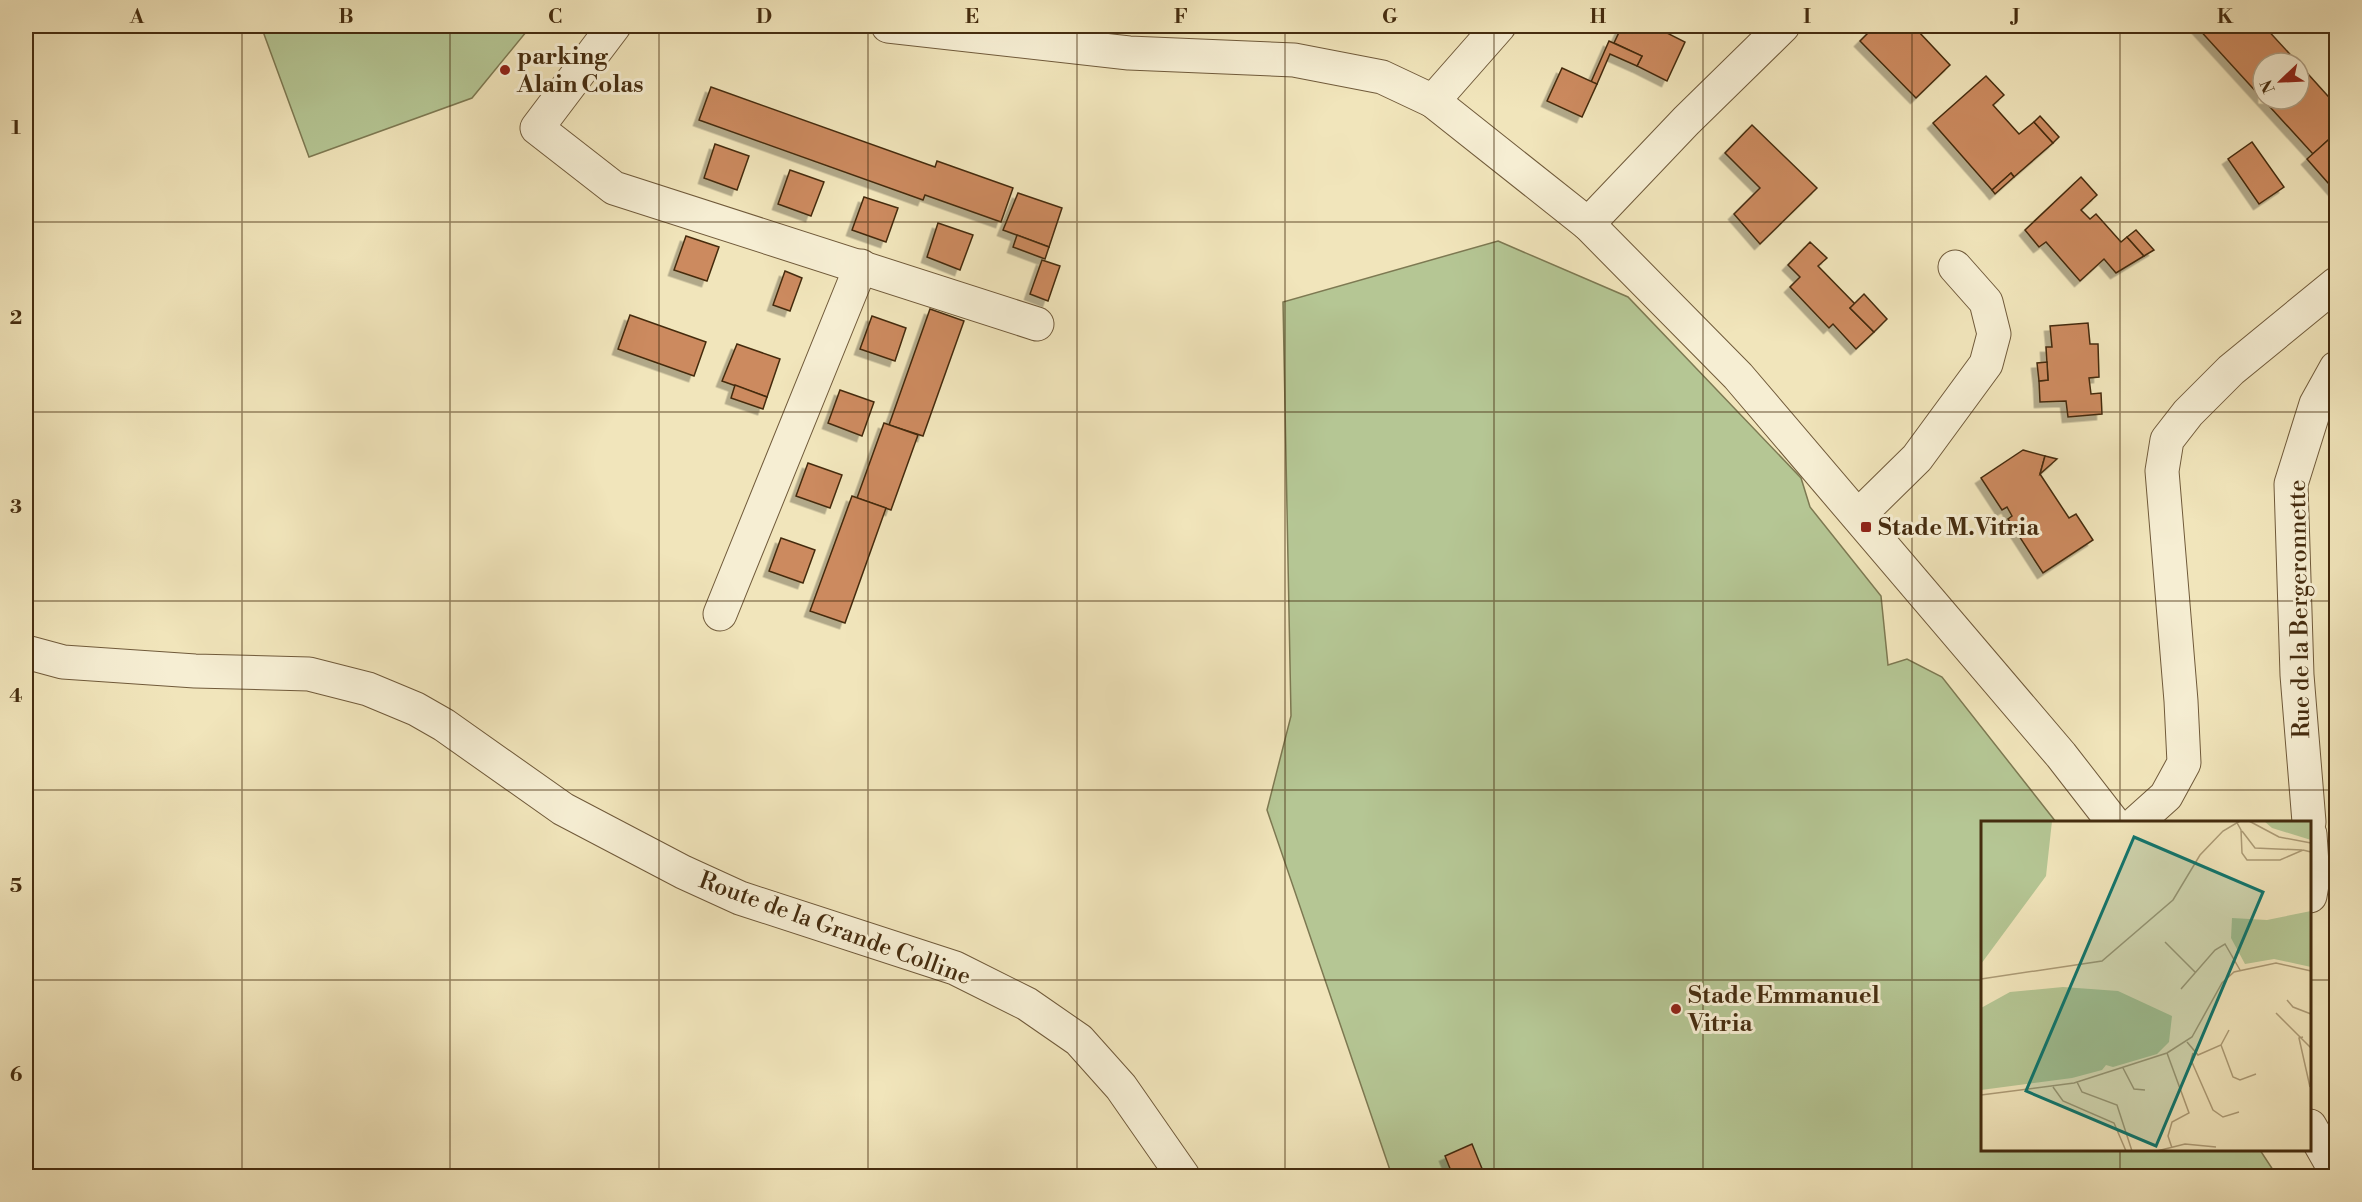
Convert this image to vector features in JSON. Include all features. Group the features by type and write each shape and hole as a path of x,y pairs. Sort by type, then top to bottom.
{"street":[{"path":"614,26 537,128 614,188 1037,324"},
{"path":"888,26 1129,53 1294,60 1382,77 1433,101 1588,224 1738,376 2061,755 2112,821"},
{"path":"1433,101 1498,26"},
{"path":"1588,224 1686,121 1783,26"},
{"path":"720,614 861,266"},
{"path":"1858,516 1917,459 1986,364 1995,334 1986,302 1955,267"},
{"path":"2138,821 2166,796 2184,763 2162,471 2167,440 2188,412 2231,370 2337,284"},
{"name":"Rue de la Bergeronnette","path":"2308,821 2296,675 2291,484 2316,404 2337,368"},
{"name":"Route de la Grande Colline","path":"26,652 63,662 195,671 309,675 368,689 416,709 444,725 563,808 683,872 740,898 955,968 1027,1004 1079,1041 1121,1087 1183,1176"},
{"path":"2311,849 2313,879 2311,890"},
{"path":"2311,1128 2337,1172"}],"green space":[{"path":"261,26 531,26 472,98 309,157"},
{"path":"1498,241 1628,297 1801,478 1810,507 1881,596 1888,665 1907,659 1942,677 2055,821 1981,821 1981,1151 2261,1151 2277,1176 1392,1176 1267,810 1291,716 1283,302"}],"building":[{"path":"1622,26 1666,26 1663,31 1685,42 1667,81 1637,66 1642,56 1614,43"},
{"path":"1875,26 1926,26 1919,32 1950,65 1916,98 1860,41"},
{"path":"2196,26 2264,26 2287,51 2251,51 2251,86"},
{"path":"1609,41 1642,56 1637,66 1610,54 1597,84 1591,82"},
{"path":"1562,68 1597,84 1582,117 1547,101"},
{"path":"1986,76 2004,95 1993,105 2019,134 2034,122 2053,143 2014,177 2011,173 1992,190 1933,123"},
{"path":"2311,77 2336,105 2336,133 2313,154 2274,111 2311,111"},
{"path":"711,87 935,167 937,161 1013,188 1001,222 925,195 923,200 699,120"},
{"path":"2040,116 2059,137 2053,143 2034,122"},
{"path":"1752,125 1817,188 1760,244 1734,214 1760,188 1725,153"},
{"path":"2336,133 2336,192 2307,159"},
{"path":"2252,142 2284,187 2259,204 2228,159"},
{"path":"715,144 749,156 737,190 704,178"},
{"path":"790,170 824,182 811,216 778,204"},
{"path":"2011,173 2014,177 1995,194 1992,190"},
{"path":"2081,177 2097,195 2081,210 2090,219 2096,214 2121,242 2127,237 2144,256 2116,273 2104,259 2080,281 2046,242 2039,247 2025,230"},
{"path":"1018,193 1062,208 1049,247 1003,230"},
{"path":"864,197 898,208 886,242 852,230"},
{"path":"938,223 973,235 960,270 927,257"},
{"path":"2136,230 2154,250 2144,256 2127,237"},
{"path":"1017,235 1049,247 1045,259 1013,247"},
{"path":"686,236 719,247 707,281 674,270"},
{"path":"1810,242 1827,258 1818,266 1855,304 1850,308 1874,332 1856,349 1833,324 1829,328 1790,287 1800,277 1788,265"},
{"path":"1042,260 1060,266 1048,301 1030,294"},
{"path":"785,271 802,278 790,311 773,305"},
{"path":"1864,294 1887,319 1874,332 1850,308"},
{"path":"930,309 964,321 923,436 889,425"},
{"path":"630,315 706,342 694,376 618,349"},
{"path":"872,316 906,328 895,361 860,349"},
{"path":"2088,323 2090,344 2098,344 2099,377 2089,378 2091,394 2101,393 2102,414 2068,417 2066,401 2040,402 2039,381 2048,380 2046,347 2052,347 2050,326"},
{"path":"737,344 780,359 767,397 722,381"},
{"path":"2047,362 2048,380 2039,381 2037,363"},
{"path":"735,385 767,397 763,409 731,398"},
{"path":"840,390 874,402 862,436 828,423"},
{"path":"884,423 918,435 891,510 857,498"},
{"path":"2023,450 2045,456 2040,474 2069,518 2076,514 2093,540 2043,573 2008,519 2012,516 2007,507 2002,510 1981,478"},
{"path":"2045,456 2057,459 2040,474"},
{"path":"808,463 842,475 830,508 796,496"},
{"path":"852,496 886,508 845,623 810,611"},
{"path":"781,538 815,550 803,583 769,571"},
{"path":"1472,1144 1485,1176 1453,1176 1445,1156"}],"place":[{"name":"parking Alain Colas","path":"505,70"},
{"name":"Stade M.Vitria","path":"1866,527"},
{"name":"Stade Emmanuel Vitria","path":"1676,1009"}]}
